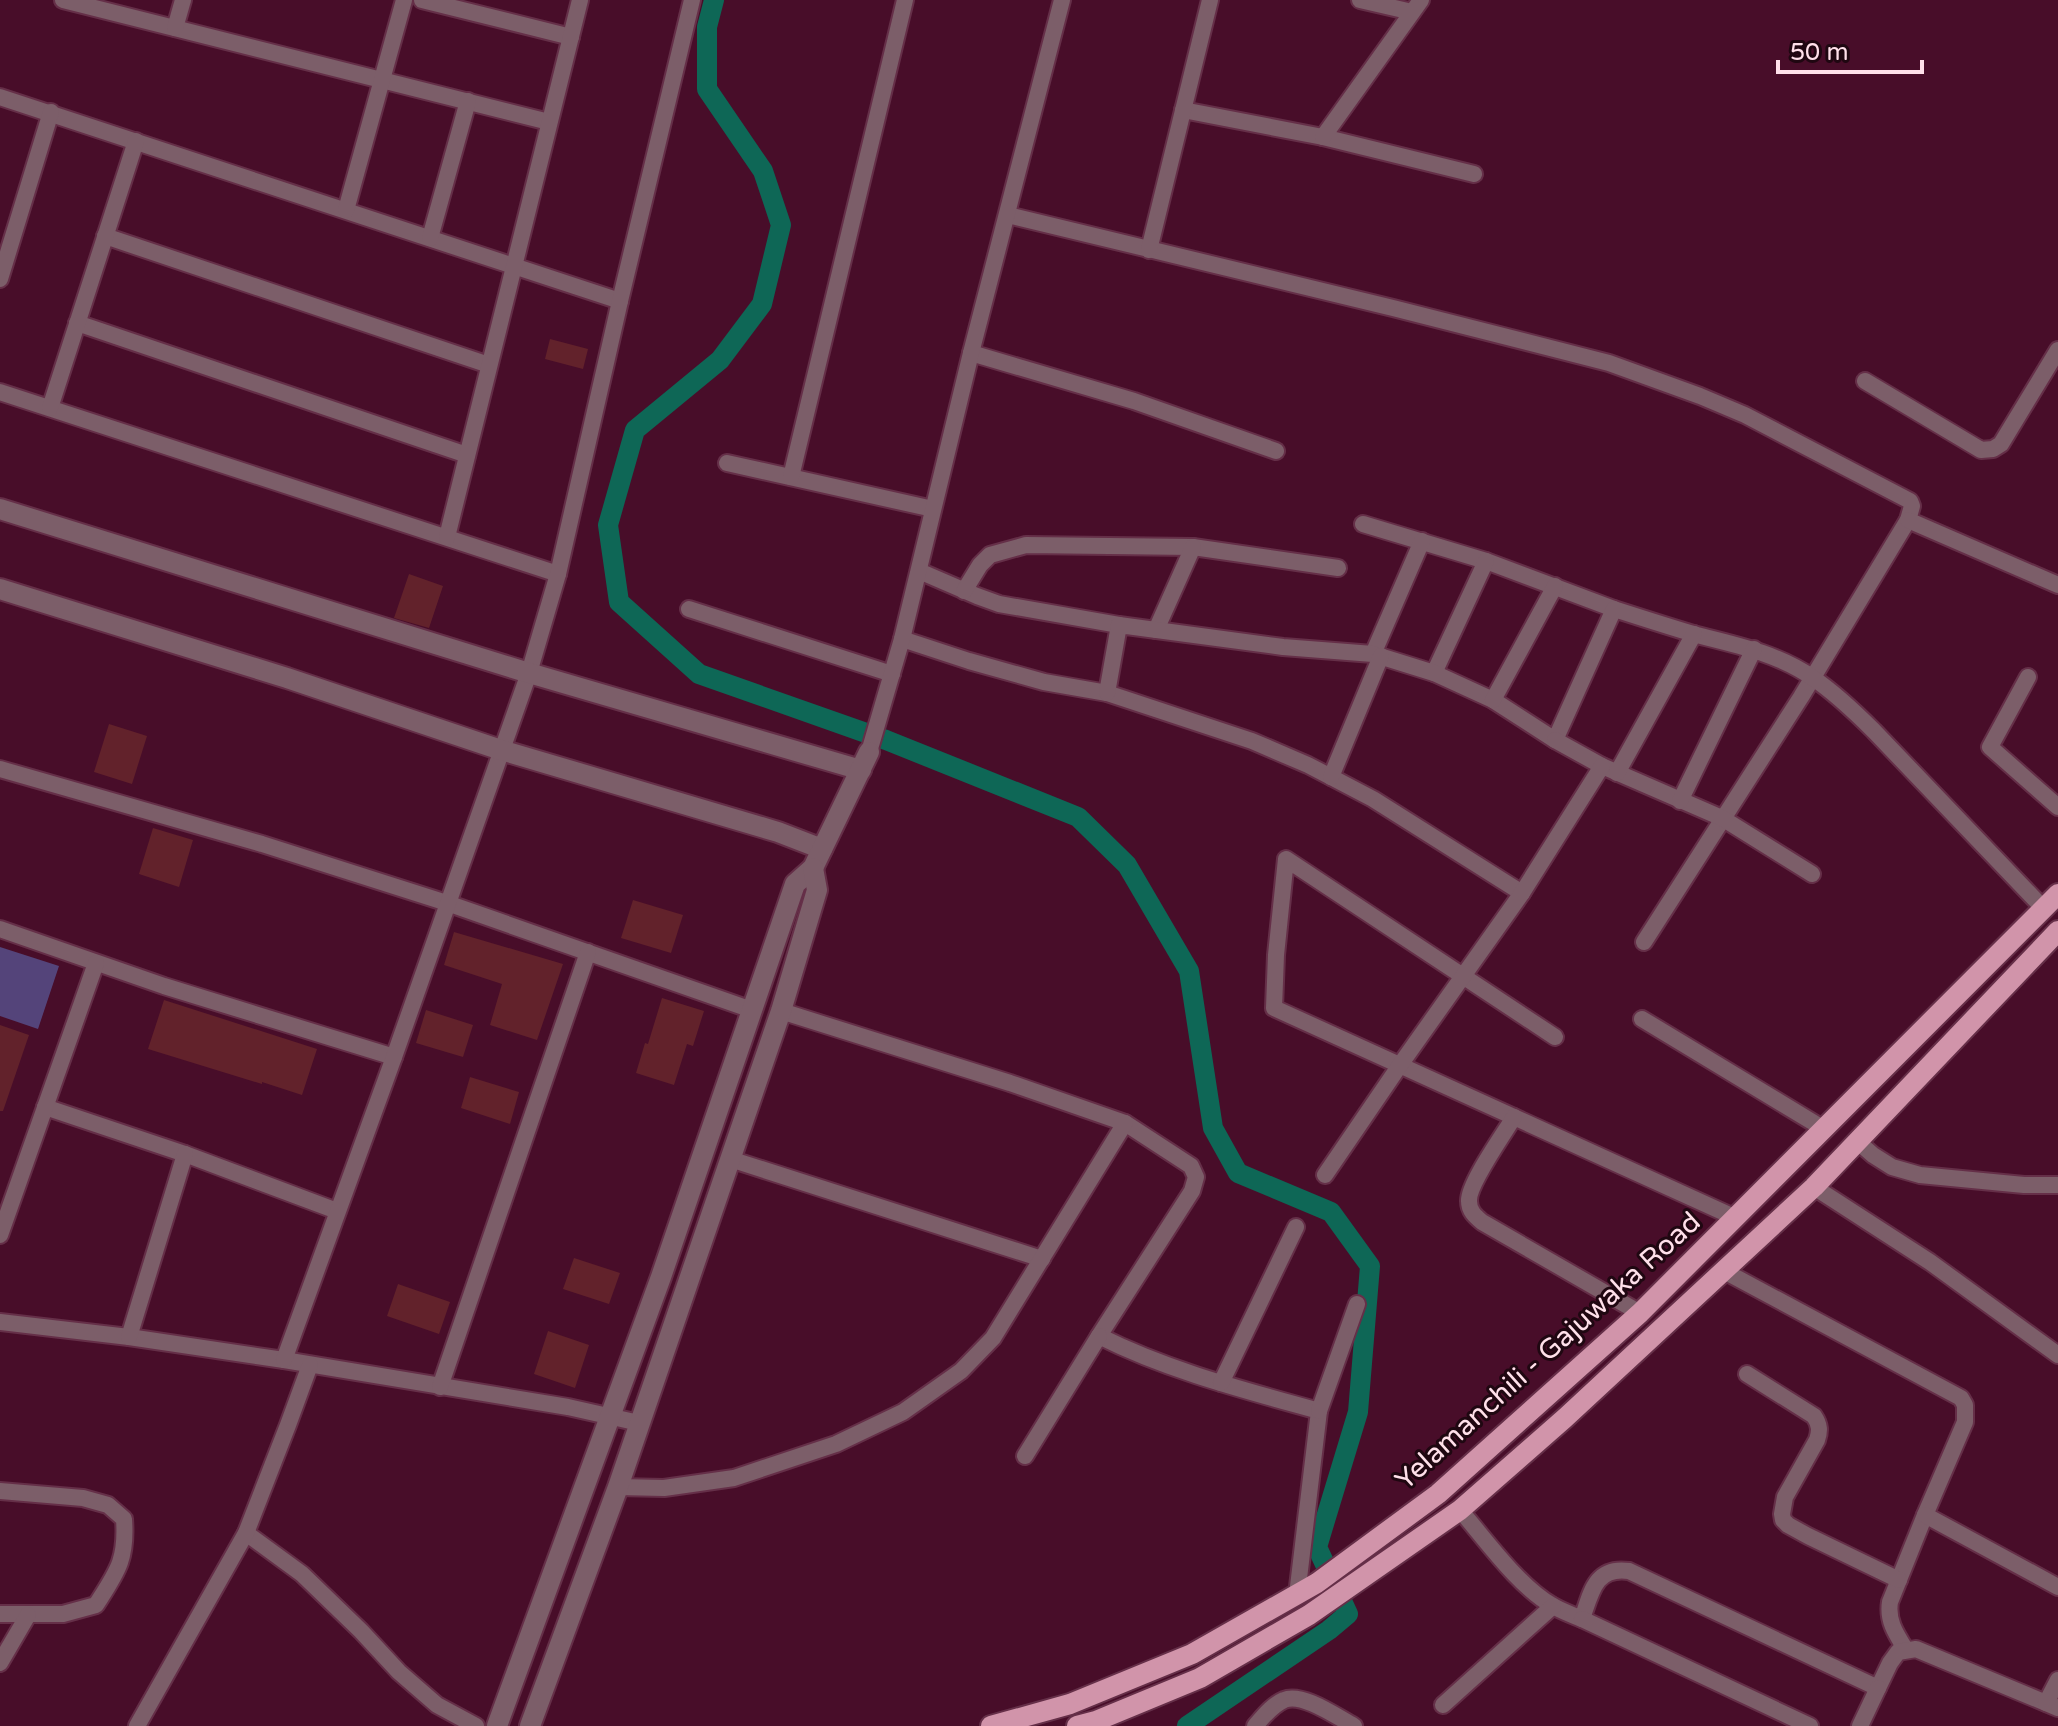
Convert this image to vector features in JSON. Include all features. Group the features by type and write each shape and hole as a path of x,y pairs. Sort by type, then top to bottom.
{"main road":[{"name":"Yelamanchili - Gajuwaka Road","path":"991,1726 1070,1704 1192,1654 1317,1583 1438,1494 1640,1313 2051,902"},
{"name":"Yelamanchili - Gajuwaka Road","path":"1092,1724 1200,1678 1309,1615 1460,1510 1565,1418 1814,1187 2058,931"},
{"path":"1412,1513 1430,1532"}],"street":[{"path":"63,0 85,2 175,28 549,122"},
{"path":"175,28 183,0"},
{"path":"346,210 404,0"},
{"path":"422,0 571,37"},
{"path":"447,537 580,0"},
{"path":"284,1360 529,673 558,574 692,0"},
{"path":"791,477 905,0"},
{"path":"497,1726 661,1277 795,884 813,868 865,761 877,727 902,639 971,353 1062,0"},
{"path":"1149,250 1210,0"},
{"path":"1323,137 1416,6 1360,0"},
{"path":"0,97 620,301"},
{"path":"430,238 468,101"},
{"path":"1183,110 1323,137 1474,174"},
{"path":"0,279 51,112"},
{"path":"50,408 136,141"},
{"path":"1008,215 1609,363 1745,415 1910,501 1912,506 1908,520 1813,677 1644,942"},
{"path":"105,236 489,365"},
{"path":"77,323 467,455"},
{"path":"1865,381 1981,450 1993,449 2001,444 2058,350"},
{"path":"971,353 1134,401 1276,451"},
{"path":"0,392 558,574"},
{"path":"727,463 933,509"},
{"path":"0,509 529,673 865,761"},
{"path":"1908,520 2058,585"},
{"path":"1363,524 1486,561 1614,609 1754,649 1813,677 1845,703 2051,902"},
{"path":"1331,777 1422,541"},
{"path":"964,591 990,555 1026,545 1193,547 1338,568"},
{"path":"1156,630 1193,547"},
{"path":"1434,673 1486,561"},
{"path":"919,571 999,604 1156,630 1283,647 1377,655 1434,673 1493,700 1555,740 1610,769 1722,818 1812,874"},
{"path":"1493,700 1555,586"},
{"path":"0,589 287,678 501,750 778,832 822,849"},
{"path":"689,609 892,674"},
{"path":"1555,740 1614,609"},
{"path":"1107,693 1119,625"},
{"path":"1325,1175 1610,769 1694,634"},
{"path":"902,639 1044,682 1107,693 1252,741 1308,765 1373,799 1522,893"},
{"path":"1680,801 1754,649"},
{"path":"2028,677 1990,747 2058,807"},
{"path":"0,769 262,844 447,903 752,1010"},
{"path":"1555,1037 1286,859 1274,1008 1736,1218"},
{"path":"530,1726 618,1487 781,1011 817,890 813,868"},
{"path":"0,929 96,963 394,1057"},
{"path":"440,1387 588,952"},
{"path":"0,1235 96,963"},
{"path":"781,1011 1010,1083 1125,1123 1191,1166 1196,1177 1192,1191 1025,1456"},
{"path":"1642,1019 1824,1129"},
{"path":"45,1107 185,1154 337,1211"},
{"path":"1514,1117 1471,1188 1469,1206 1473,1214 1640,1313"},
{"path":"618,1487 664,1488 734,1478 836,1444 903,1412 961,1371 993,1338 1125,1123"},
{"path":"1857,1141 1892,1167 1920,1175 2024,1185 2058,1185"},
{"path":"129,1337 185,1154"},
{"path":"730,1159 1042,1259"},
{"path":"1814,1187 1930,1262 2058,1355"},
{"path":"1221,1383 1296,1227"},
{"path":"1724,1271 1961,1398 1965,1405 1965,1422 1890,1602 1888,1613 1895,1633 1906,1650"},
{"path":"1297,1595 1319,1411 1357,1304"},
{"path":"0,1322 284,1360 639,1423"},
{"path":"1099,1336 1175,1370 1319,1411"},
{"path":"137,1726 246,1533 310,1365"},
{"path":"1747,1374 1814,1416 1819,1423 1817,1440 1785,1497 1783,1520 1808,1536 1899,1580"},
{"path":"0,1491 83,1498 108,1505 124,1519 125,1543 119,1569 96,1605 63,1614 0,1614"},
{"path":"1460,1510 1519,1578 1553,1606 1810,1726"},
{"path":"1925,1515 2058,1587"},
{"path":"246,1533 302,1574 399,1672 437,1705 476,1726"},
{"path":"1582,1619 1598,1581 1607,1572 1617,1569 1629,1571 1878,1688"},
{"path":"1443,1705 1553,1606"},
{"path":"0,1663 28,1615"},
{"path":"1860,1726 1890,1663 1898,1652 1906,1650 1916,1649 1930,1654 2052,1706 2058,1680"},
{"path":"1255,1726 1285,1699 1298,1699 1354,1726"},
{"path":"1070,1704 1092,1724"}],"shaded area":[{"path":"0,947 59,966 38,1029 0,1016"}],"building":[{"path":"550,339 588,349 583,369 545,359"},
{"path":"409,574 443,586 429,628 394,618"},
{"path":"109,724 147,736 132,784 94,772"},
{"path":"153,828 193,840 179,887 139,874"},
{"path":"633,900 683,915 671,953 621,938"},
{"path":"454,932 563,964 537,1040 490,1025 502,984 444,965"},
{"path":"662,998 704,1011 693,1046 687,1044 674,1085 636,1073"},
{"path":"164,1000 317,1049 302,1095 148,1049"},
{"path":"426,1010 473,1025 463,1057 416,1043"},
{"path":"0,1025 29,1035 3,1111 0,1111"},
{"path":"470,1077 519,1092 510,1124 461,1108"},
{"path":"574,1258 620,1273 609,1304 563,1289"},
{"path":"398,1284 450,1302 439,1334 387,1316"},
{"path":"548,1331 589,1345 575,1388 534,1374"}],"waterway":[{"path":"714,0 707,27 707,89 763,171 781,225 762,304 720,360 635,430 608,525 619,602 699,674 886,740 1078,817 1127,865 1189,971 1213,1128 1238,1173 1331,1212 1370,1266 1358,1412 1317,1547 1348,1614 1187,1726"}]}
